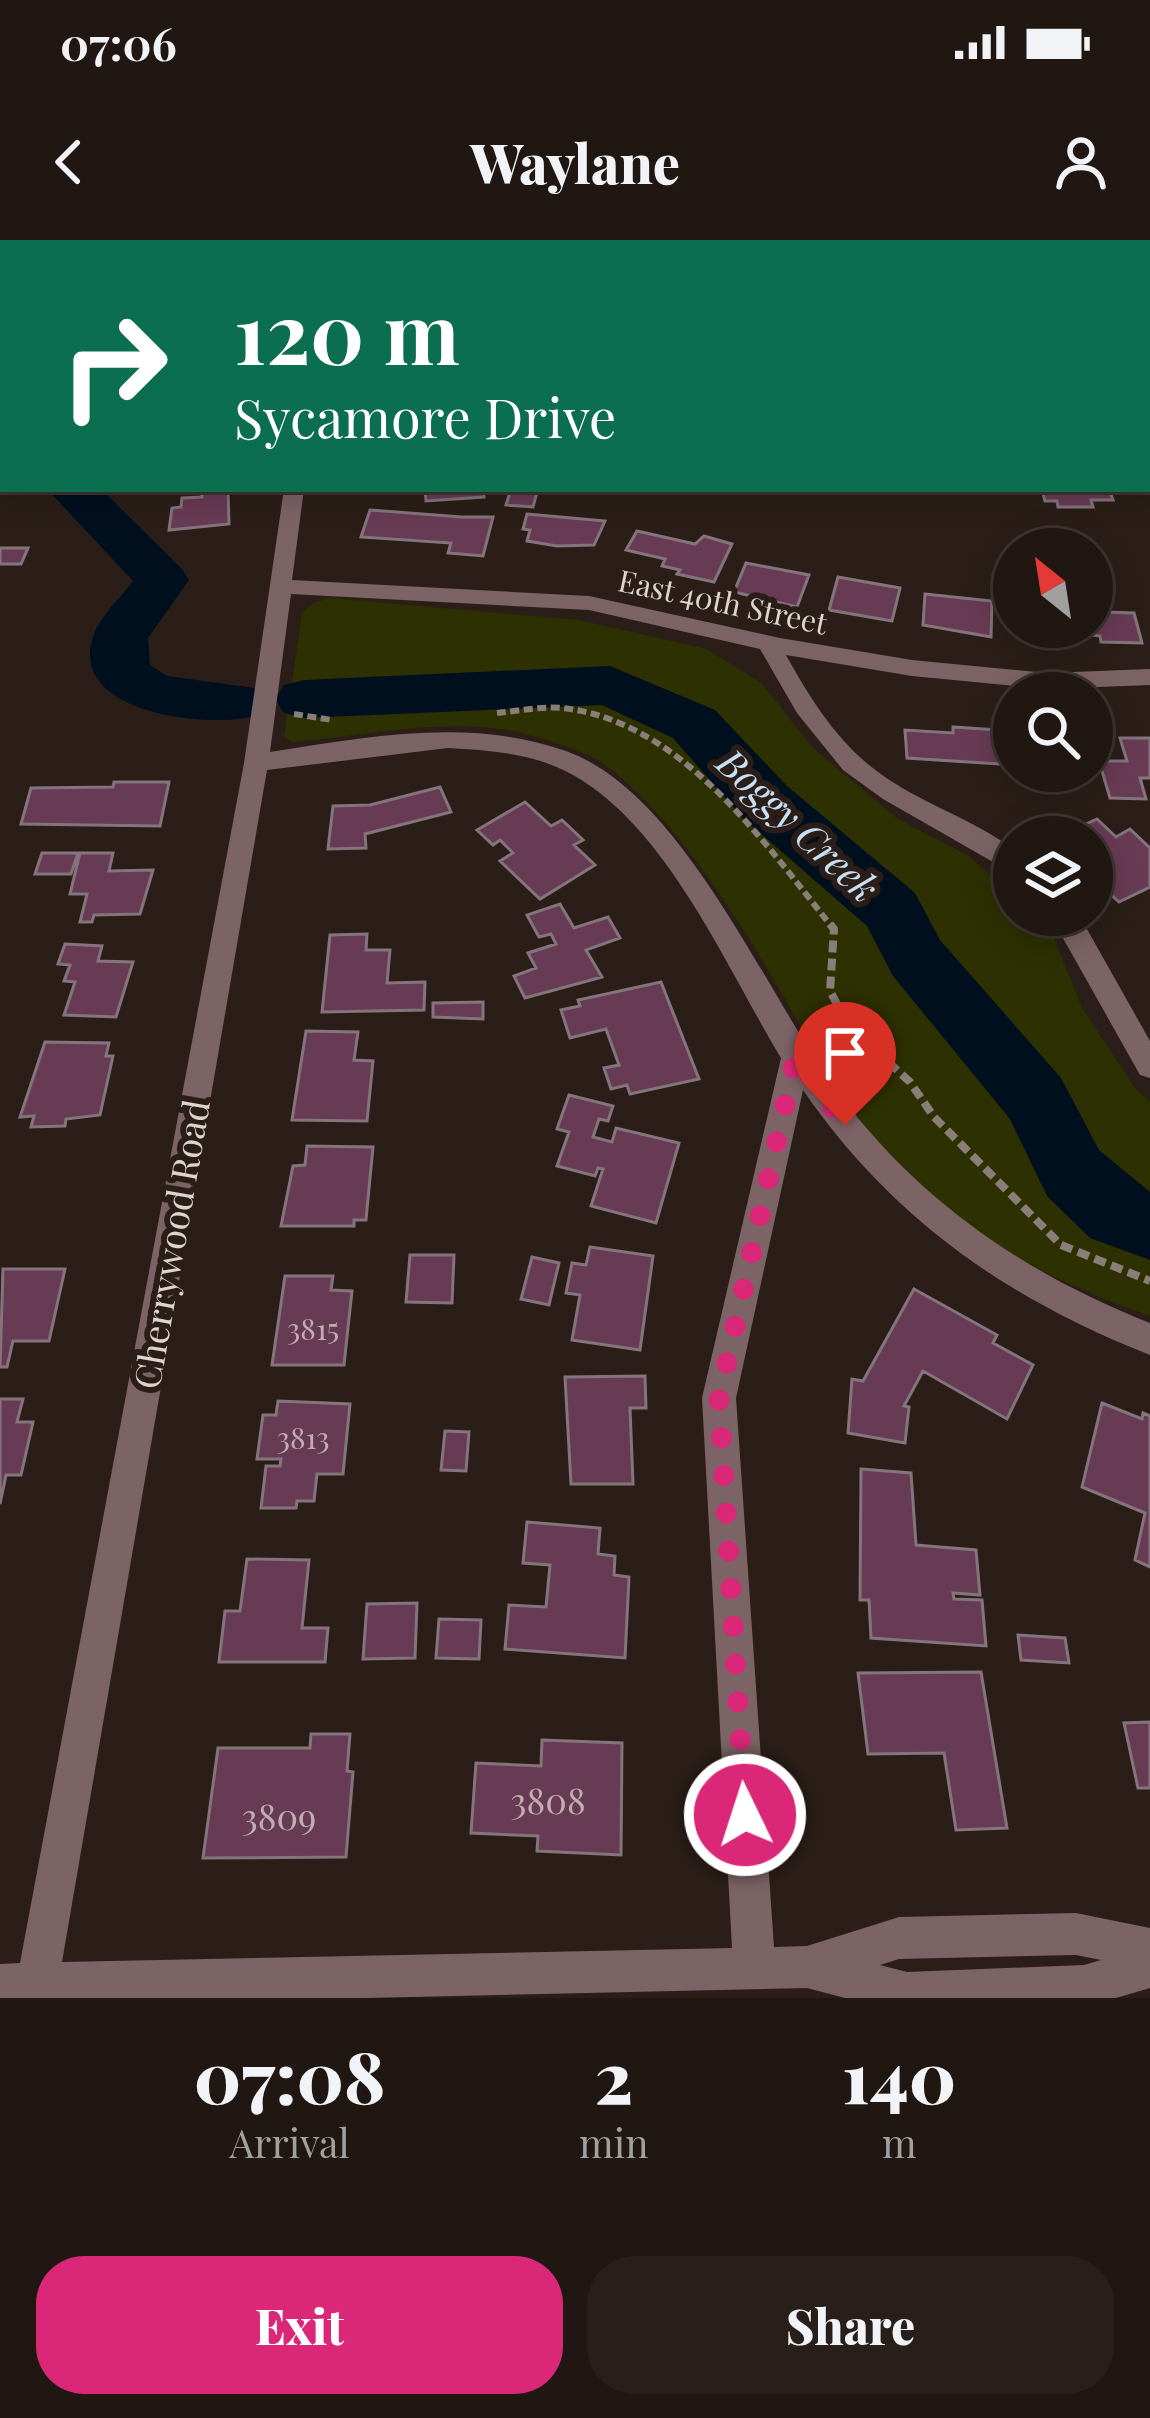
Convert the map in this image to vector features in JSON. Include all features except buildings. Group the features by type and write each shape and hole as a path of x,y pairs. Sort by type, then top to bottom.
{"street":[{"name":"Cherrywood Road","path":"24,1989 256,763 294,492"},
{"name":"East 40th Street","path":"283,586 589,603 768,643 912,668 1048,681 1150,677"},
{"path":"768,643 807,710 854,768 993,846"},
{"path":"256,763 426,739 497,742 565,760 610,790 656,830 796,1056 845,1125 922,1210 994,1266 1105,1323 1150,1340"},
{"path":"1076,936 1150,1066"},
{"path":"754,1967 719,1398 796,1056"},
{"path":"807,1967 899,1938 1076,1934 1150,1949"},
{"path":"24,1989 807,1967 907,1993 1084,1986 1150,1967"}],"green space":[{"path":"330,598 579,620 707,649 762,684 813,748 898,819 969,856 993,877 993,936 1053,936 1082,1008 1137,1091 1150,1101 1150,1316 1013,1256 952,1216 894,1166 847,1107 768,970 704,872 655,811 603,763 544,739 482,727 419,728 293,742 284,737 302,613 313,603"}],"waterway":[{"name":"Boggy Creek","path":"75,492 162,580 120,637 123,674 154,694 234,702"},
{"name":"Boggy Creek","path":"304,699 610,685 694,724 765,802 892,910 916,958 1036,1099 1073,1173 1117,1214 1150,1226"}],"route":[{"path":"745,1815 719,1398 796,1056 845,1125"}]}
